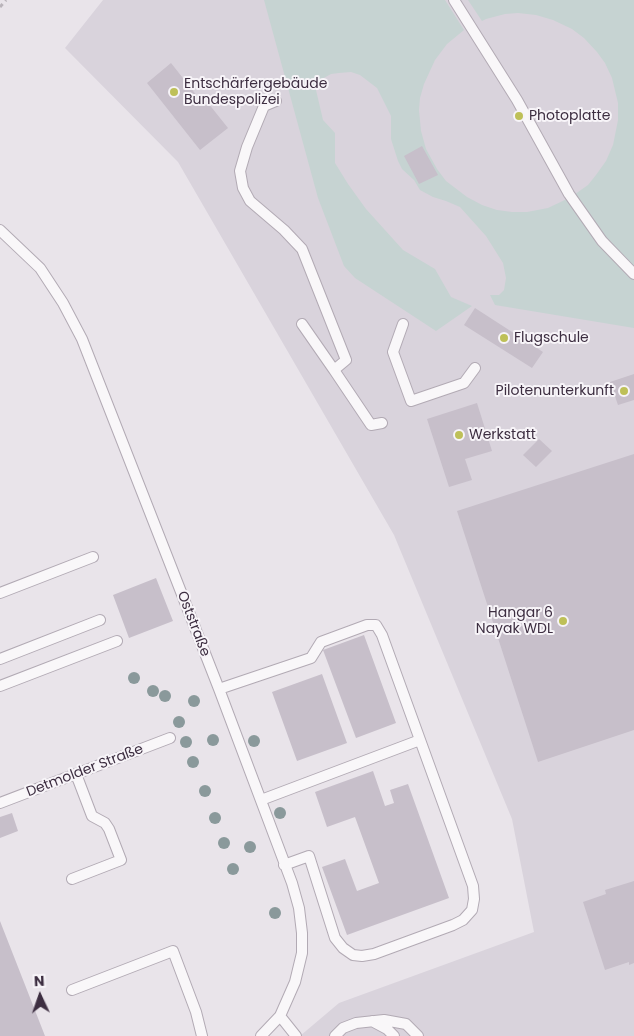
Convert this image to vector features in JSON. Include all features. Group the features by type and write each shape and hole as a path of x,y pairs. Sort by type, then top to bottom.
{"lane":[{"path":"454,0 517,100 569,194 602,241 634,274"},
{"path":"276,101 264,106 247,147 240,170 243,188 250,201 284,230 302,249 346,360 334,370"},
{"name":"Oststraße","path":"0,230 40,268 63,303 82,339 219,689 284,866 292,883 299,908 302,953 295,982 280,1016 260,1036"},
{"path":"302,324 371,425 382,423"},
{"path":"403,324 393,352 411,401 464,383 475,368"},
{"path":"0,593 94,557"},
{"path":"0,659 100,620"},
{"path":"219,689 311,658 321,642 367,625 376,625 382,635 473,886 474,899 472,910 463,920 453,925 374,954 353,955 343,948 335,938 309,856 284,866"},
{"path":"0,686 117,641"},
{"name":"Detmolder Straße","path":"0,803 170,738"},
{"path":"261,800 420,740"},
{"path":"72,878 121,860 110,829 105,823 92,816 76,774"},
{"path":"72,990 174,951 196,1012 202,1036"},
{"path":"280,1016 296,1036"},
{"path":"335,1036 343,1028 371,1020 406,1024 418,1036"},
{"path":"371,1020 387,1028 394,1036"}],"path":[{"path":"0,7 6,0"}],"shaded area":[{"path":"103,0 634,0 634,1036 300,1036 339,1003 534,932 512,819 394,535 178,162 65,48"},
{"path":"264,0 445,0 464,30 447,44 435,60 424,84 419,110 421,131 426,149 446,181 467,197 497,210 527,212 548,208 571,197 588,185 606,161 613,145 618,120 618,103 612,78 597,52 584,38 572,29 553,20 536,15 518,13 505,14 482,21 468,0 634,0 634,328 495,305 490,295 499,295 504,290 506,278 503,263 486,236 460,207 420,190 414,180 402,169 391,139 391,116 377,88 360,75 351,72 331,74 322,79 316,90 323,120 335,133 335,163 366,209 403,250 435,269 451,297 472,306 436,331 355,278 344,266 318,198"}],"building":[{"path":"171,63 201,101 204,98 228,128 200,150 147,83"},
{"path":"422,146 438,175 419,184 404,156"},
{"name":"Flugschule","path":"475,308 543,352 532,368 464,325"},
{"name":"Pilotenunterkunft","path":"634,374 634,400 618,405 610,382"},
{"name":"Werkstatt","path":"477,403 492,451 465,459 472,480 449,487 427,419"},
{"path":"539,439 552,451 536,467 523,455"},
{"name":"Hangar 6 Nayak WDL","path":"634,454 634,730 538,762 457,511"},
{"path":"156,578 173,621 129,638 113,595"},
{"path":"364,635 396,723 356,738 323,650"},
{"path":"322,674 347,743 297,761 272,692"},
{"path":"373,771 385,806 394,803 390,790 408,784 449,898 347,935 322,867 345,859 357,891 379,883 355,817 327,827 315,792"},
{"path":"12,813 18,831 0,838 0,817"},
{"path":"634,881 634,963 629,965 629,962 605,970 583,902 606,894 605,890"},
{"path":"0,921 45,1036 0,1036"}],"place":[{"name":"Entschärfergebäude Bundespolizei","path":"174,92"},
{"name":"Photoplatte","path":"519,116"},
{"name":"Flugschule","path":"504,338"},
{"name":"Pilotenunterkunft","path":"624,391"},
{"name":"Werkstatt","path":"459,435"},
{"name":"Hangar 6 Nayak WDL","path":"563,621"}]}
